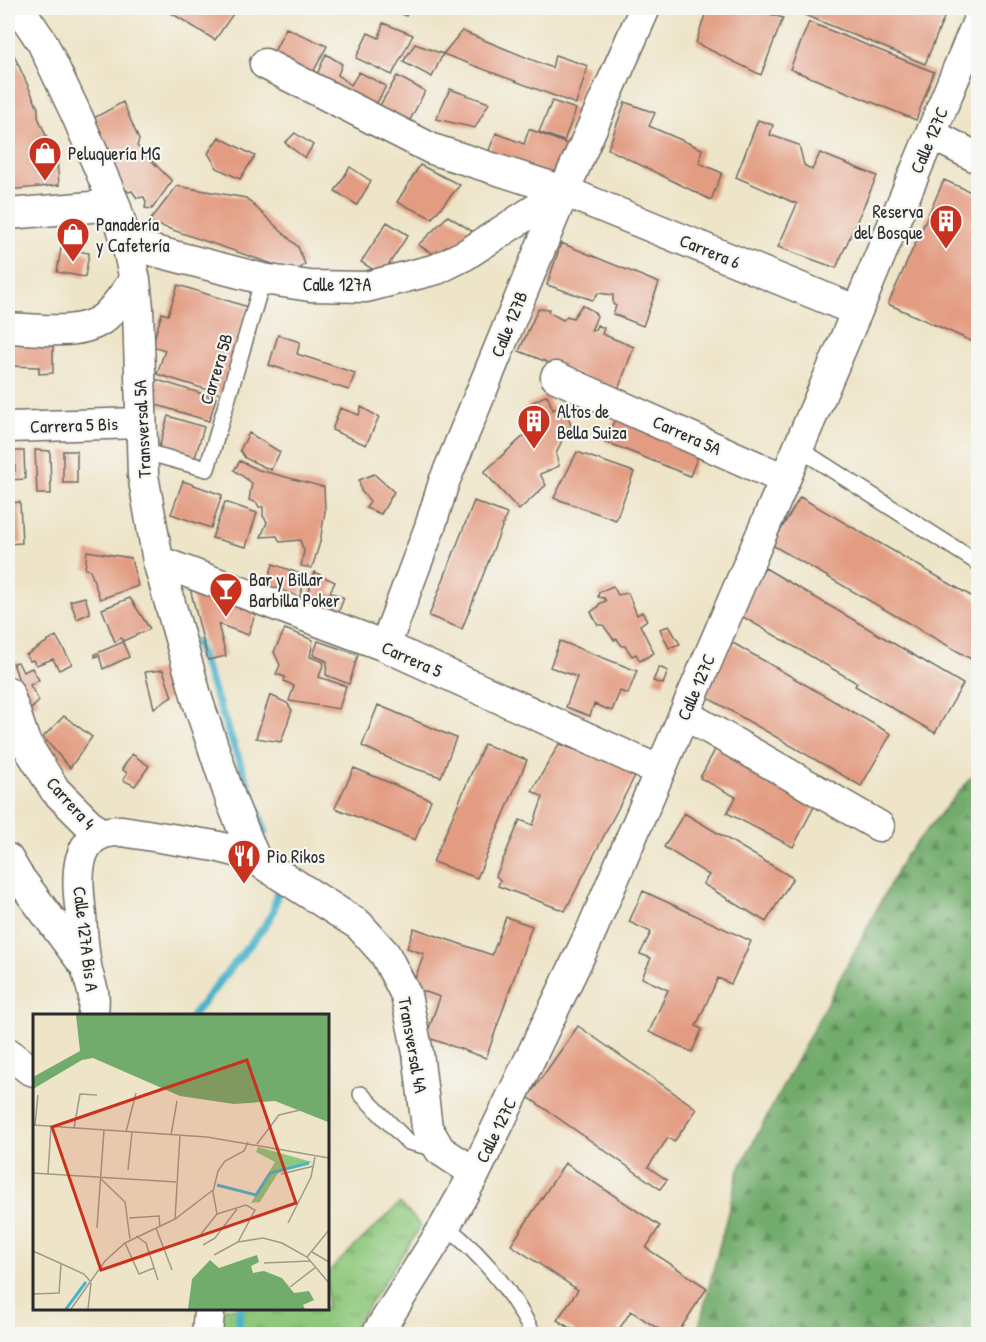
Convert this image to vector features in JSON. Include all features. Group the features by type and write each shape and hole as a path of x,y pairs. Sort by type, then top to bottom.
{"street":[{"name":"Transversal 5A","path":"19,8 42,42 77,116 115,204 127,244 135,280 143,475 158,561 198,702 231,800 255,859"},
{"name":"Calle 127B","path":"385,646 430,527 444,482 564,192 645,8"},
{"name":"Calle 127C","path":"377,1335 475,1173 590,934 857,312 978,21"},
{"name":"Carrera 6","path":"265,64 432,149 564,192 857,312"},
{"path":"931,135 978,158"},
{"name":"Calle 127A","path":"127,244 263,279 310,286 366,287 437,269 465,255 564,192"},
{"path":"8,214 115,204"},
{"path":"8,328 73,330 95,324 111,311 135,280"},
{"name":"Carrera 5A","path":"556,377 784,479"},
{"name":"Carrera 5 Bis","path":"8,427 141,437"},
{"name":"Carrera 5","path":"158,561 385,646 660,771"},
{"name":"Carrera 4","path":"8,692 25,742 55,790 99,834 111,830 122,831 215,846 255,859"},
{"path":"684,714 879,826"},
{"name":"Calle 127A Bis A","path":"93,1014 94,994 86,967 78,871 90,840 99,834"},
{"path":"8,858 18,876 86,967"},
{"name":"Transversal 4A","path":"255,859 359,925 385,954 406,994 418,1053 427,1128 440,1150 475,1173"},
{"path":"8,1053 33,1071"}],"lane":[{"name":"Carrera 5B","path":"141,437 207,469 263,279"},
{"path":"798,448 978,563"},
{"path":"361,1094 408,1142 440,1150"},
{"path":"445,1226 496,1274 533,1335"}],"green space":[{"path":"978,769 978,1334 697,1334 739,1169 905,856"},
{"path":"400,1203 421,1226 350,1334 216,1334 219,1309 328,1309 328,1272"}],"building":[{"path":"163,8 237,8 215,40"},
{"path":"388,8 410,8 406,16"},
{"path":"707,8 767,8 764,12 783,18 761,75 696,43"},
{"path":"808,8 948,8 925,64 805,15"},
{"path":"809,22 934,72 916,120 790,69"},
{"path":"383,23 413,35 392,75 356,58 368,33 379,38"},
{"path":"286,28 327,46 310,78 270,60"},
{"path":"462,31 552,68 555,55 588,66 576,104 443,54"},
{"path":"8,42 38,108 38,117 57,161 59,185 8,190"},
{"path":"415,44 443,54 432,77 403,62"},
{"path":"326,54 342,64 338,75 351,85 359,72 386,86 372,112 314,81"},
{"path":"397,76 425,91 408,124 379,107"},
{"path":"450,89 489,103 475,128 436,119"},
{"path":"552,101 576,109 564,141 539,132"},
{"path":"123,102 139,140 137,146 172,181 152,209 145,208 144,197 137,198 132,191 129,192 116,182 118,178 109,149 94,118"},
{"path":"625,102 655,113 649,126 702,149 699,163 722,173 711,200 608,149"},
{"path":"758,120 773,125 770,135 799,145 804,165 812,170 820,153 877,176 836,268 778,247 797,204 736,177"},
{"path":"529,129 572,146 558,183 487,155 496,133 524,144"},
{"path":"295,133 313,145 305,158 285,143"},
{"path":"219,137 255,156 240,179 217,168 208,153"},
{"path":"420,165 460,185 432,218 397,202"},
{"path":"350,167 371,181 357,205 335,191"},
{"name":"Reserva del Bosque","path":"944,180 978,195 978,344 888,304"},
{"path":"177,186 246,198 298,247 305,264 296,272 149,222"},
{"path":"448,216 472,231 453,249 446,246 437,256 418,245"},
{"path":"387,222 408,235 382,275 361,262"},
{"path":"561,243 659,283 643,326 613,314 616,306 613,304 613,295 598,293 593,300 547,285"},
{"name":"Panadería y Cafetería","path":"61,248 89,253 85,277 57,272"},
{"path":"178,285 248,307 221,394 157,374 165,350 152,346 162,313 168,315"},
{"path":"582,305 597,316 591,331 595,330 597,325 604,328 602,334 634,347 618,390 519,351 538,309 549,309 548,312 563,320 567,316 573,318"},
{"path":"278,335 300,342 297,354 355,373 349,390 269,365"},
{"path":"8,336 53,338 53,373 39,374 39,367 8,366"},
{"path":"154,379 216,398 209,421 147,402"},
{"name":"Altos de Bella Suiza","path":"547,395 553,410 563,404 573,430 563,438 556,454 559,466 540,474 546,485 519,510 484,472 527,433 531,416 527,405"},
{"path":"361,407 379,417 366,445 332,430 340,408 359,415"},
{"path":"619,412 701,449 690,476 604,441"},
{"path":"168,416 204,427 195,458 159,448"},
{"path":"249,433 280,452 271,470 245,458 240,450"},
{"path":"35,450 50,451 51,494 37,494"},
{"path":"15,451 24,451 25,479 8,480 8,472 15,471"},
{"path":"63,451 77,451 77,483 63,483"},
{"path":"577,452 634,472 616,520 554,498"},
{"path":"240,461 259,470 324,487 325,511 320,542 312,568 301,566 304,551 300,540 280,542 277,536 261,537 267,522 263,516 263,507 249,500 252,483 234,470"},
{"path":"374,474 394,492 381,514 366,508 370,501 361,491 359,480"},
{"path":"183,481 222,495 211,528 171,514"},
{"path":"800,497 978,600 978,663 772,545"},
{"path":"474,501 507,514 462,629 429,616"},
{"path":"20,502 22,543 8,544 8,503"},
{"path":"225,502 257,513 246,547 212,538"},
{"path":"87,551 131,558 138,586 100,599 90,570 85,569"},
{"path":"273,564 306,576 296,608 263,597"},
{"path":"765,568 963,684 935,733 855,686 857,683 738,614"},
{"path":"314,572 335,582 330,592 344,598 334,623 306,603"},
{"path":"613,586 618,595 628,593 637,615 642,612 647,620 640,625 654,653 640,661 636,654 632,656 625,646 622,646 617,639 614,640 603,625 598,625 591,612 606,601 598,597 599,592"},
{"name":"Bar y Billar Barbilla Poker","path":"190,588 256,612 248,635 218,624 226,656 208,660"},
{"path":"85,597 90,613 77,619 70,601"},
{"path":"130,598 150,629 123,641 121,638 115,642 102,609"},
{"path":"669,626 680,644 669,648 660,629"},
{"path":"285,629 313,640 310,657 324,662 319,677 346,686 339,709 289,701 294,686 284,681 285,677 276,674 280,665 274,652"},
{"path":"56,636 72,664 59,670 53,659 36,665 33,660 30,661 26,655"},
{"path":"318,641 358,655 349,684 326,675 327,661 313,655"},
{"path":"560,641 637,671 628,694 620,691 612,711 594,704 590,716 566,707 577,677 550,667"},
{"path":"123,642 129,657 103,669 99,655 95,657 95,654"},
{"path":"733,643 891,734 861,786 703,695"},
{"path":"18,662 23,672 32,668 39,680 30,685 39,701 29,711 13,663"},
{"path":"659,667 668,671 663,684 653,681"},
{"path":"163,670 172,697 154,708 145,672"},
{"path":"270,695 287,703 292,710 281,742 256,738"},
{"path":"378,705 456,738 441,777 404,765 362,746"},
{"path":"64,716 92,737 70,768 43,737"},
{"path":"484,744 527,760 477,878 433,862"},
{"path":"559,744 637,772 565,911 498,886 500,880 496,876 520,820 533,825 543,797 532,791"},
{"path":"717,746 818,799 793,847 727,813 736,797 700,778"},
{"path":"132,754 149,766 135,786 123,780 127,773 122,769"},
{"path":"354,768 431,800 415,840 335,808"},
{"path":"684,813 793,878 766,922 703,884 709,875 664,847"},
{"path":"643,891 751,941 731,984 718,978 696,1026 702,1029 692,1052 649,1032 668,990 642,978 651,958 640,954 651,932 629,922"},
{"path":"506,917 532,926 486,1058 426,1037 440,997 412,987 424,954 407,948 414,928 492,955"},
{"path":"578,1026 697,1109 674,1142 668,1138 648,1167 667,1180 660,1189 528,1097"},
{"path":"565,1163 660,1226 646,1248 707,1288 677,1334 666,1334 631,1311 616,1334 579,1334 557,1320 578,1290 511,1245"}],"waterway":[{"path":"196,642 265,832"},
{"path":"194,1014 264,927 273,912 277,893"},
{"path":"238,1334 240,1309"}],"place":[{"name":"Peluquería MG","path":"45,182"},
{"name":"Reserva del Bosque","path":"946,250"},
{"name":"Panadería y Cafetería","path":"73,263"},
{"name":"Altos de Bella Suiza","path":"534,450"},
{"name":"Bar y Billar Barbilla Poker","path":"226,618"},
{"name":"Pio Rikos","path":"244,885"}]}
